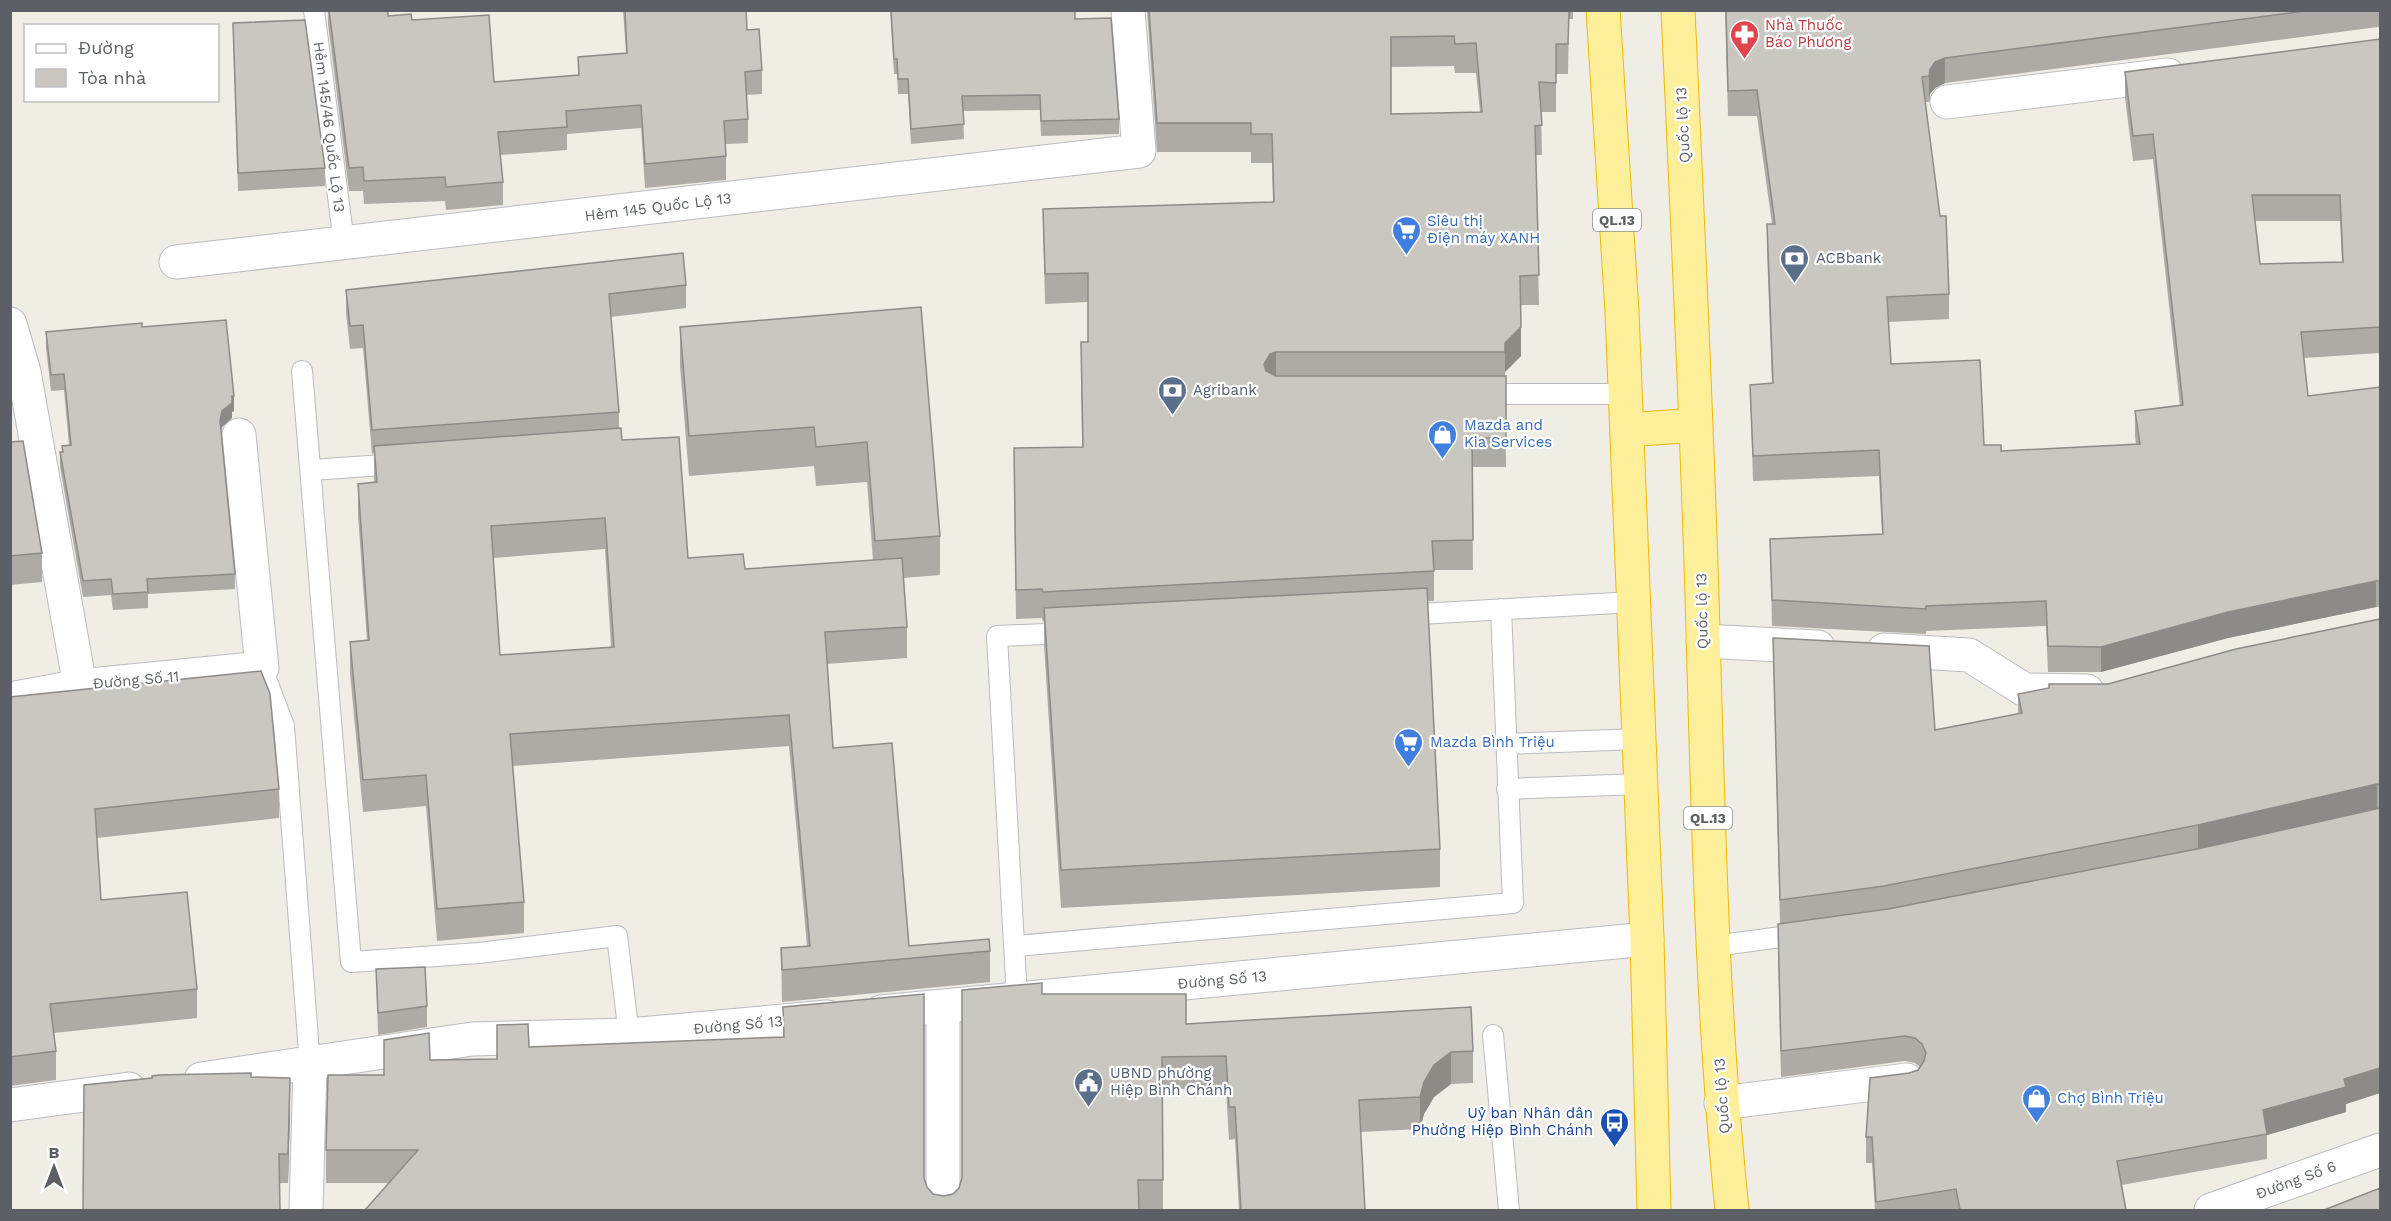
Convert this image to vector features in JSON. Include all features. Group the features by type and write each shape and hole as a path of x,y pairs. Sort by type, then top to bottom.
{"highway":[{"name":"QL.13","path":"1603,10 1626,394 1647,939 1654,1210"},
{"name":"Quốc lộ 13","path":"1678,10 1721,1104 1732,1210"},
{"path":"1627,430 1696,425"}],"street":[{"name":"Hẻm 145 Quốc Lộ 13","path":"176,262 1139,151 1128,10"},
{"path":"1947,102 2202,70"},
{"path":"10,324 24,372 80,686"},
{"path":"239,435 262,669"},
{"path":"1703,640 1969,655 2025,690 2103,691 2114,688"},
{"name":"Đường Số 11","path":"10,699 80,686 262,669"},
{"name":"Đường Số 13","path":"10,1105 310,1065 472,1039 629,1035 1647,939"},
{"path":"943,1007 943,1210"},
{"path":"306,1210 310,1065"},
{"path":"1721,1104 1907,1080"},
{"name":"Đường Số 6","path":"2211,1210 2380,1150"}],"lane":[{"name":"Hẻm 145/46 Quốc Lộ 13","path":"314,10 344,243"},
{"path":"302,370 351,962 479,954 617,936 629,1035"},
{"path":"1462,394 1626,394"},
{"path":"311,470 416,462"},
{"path":"1384,615 1634,602"},
{"path":"1015,946 1512,903 1501,609"},
{"path":"1017,999 997,636 1091,631"},
{"path":"262,669 284,726 310,1065"},
{"path":"1506,744 1639,739"},
{"path":"1507,789 1641,784"},
{"path":"1714,946 1817,933"},
{"path":"1493,1035 1509,1210"}],"building":[{"path":"329,10 388,10 388,16 411,14 412,20 489,15 494,82 579,75 578,57 627,53 625,10 746,10 747,30 759,29 762,70 745,72 748,119 724,121 726,156 645,164 641,105 566,111 567,127 498,132 503,182 446,187 445,177 364,181 363,167 349,168"},
{"path":"891,10 1075,10 1075,19 1111,18 1119,119 1041,121 1040,95 962,96 964,124 911,129 908,79 898,79 897,59 894,59"},
{"path":"1149,10 1569,10 1568,44 1556,44 1556,83 1539,82 1542,125 1535,126 1539,275 1520,276 1521,327 1505,343 1505,352 1276,352 1270,354 1264,364 1266,371 1276,376 1506,376 1506,438 1472,438 1473,540 1432,541 1434,571 1043,592 1042,589 1016,590 1014,448 1083,447 1081,342 1088,342 1088,273 1045,274 1043,209 1274,202 1272,134 1251,134 1251,123 1157,123","holes":["1454,36 1455,44 1476,43 1482,112 1391,114 1391,37"]},
{"path":"1726,10 2312,10 1945,58 1935,62 1930,69 1929,76 1922,77 1940,216 1946,216 1949,294 1887,297 1891,364 1980,360 1984,445 2001,445 2001,451 2140,444 2135,411 2183,405 2153,134 2133,136 2125,72 2380,39 2380,327 2301,332 2308,396 2380,387 2380,581 2228,612 2101,647 2048,646 2046,601 1926,606 1926,609 1772,600 1770,539 1883,534 1879,450 1753,456 1750,385 1773,383 1767,224 1775,224 1757,90 1728,91","holes":["2252,195 2340,195 2343,262 2260,264"]},
{"path":"305,20 325,168 238,173 233,23"},
{"path":"683,253 686,285 609,294 619,412 372,430 363,325 350,326 346,290"},
{"path":"921,307 940,536 875,541 867,442 816,447 814,427 689,436 680,327"},
{"path":"226,320 234,396 232,396 232,403 222,411 220,421 235,574 147,579 148,592 113,594 111,579 83,581 60,452 63,452 62,446 71,445 64,374 51,375 46,332 142,323 142,327"},
{"path":"621,428 622,440 679,437 688,558 743,554 745,569 902,558 907,627 825,632 833,748 892,743 909,946 989,939 990,951 782,970 781,948 810,946 789,715 510,734 524,902 437,909 426,775 363,780 350,642 369,640 358,484 377,482 374,446","holes":["605,518 614,647 500,655 491,526"]},
{"path":"23,441 42,553 10,556 10,442"},
{"path":"1427,588 1440,849 1061,870 1044,608"},
{"path":"2380,619 2380,784 2198,825 1884,886 1780,900 1773,638 1929,646 1935,730 2022,713 2018,694 2049,688 2049,684 2108,684 2236,649"},
{"path":"261,671 270,694 279,789 95,809 101,900 187,892 197,989 50,1004 56,1051 10,1057 10,697"},
{"path":"2380,808 2380,1068 2344,1079 2346,1087 2263,1110 2267,1134 2117,1161 2126,1210 1960,1210 1956,1189 1876,1202 1872,1137 1866,1137 1870,1078 1918,1070 1926,1053 1922,1044 1915,1038 1905,1036 1781,1051 1778,924 1888,909 2202,848"},
{"path":"425,967 427,1006 378,1013 376,969"},
{"path":"1042,983 1042,994 1186,994 1186,1024 1471,1007 1473,1051 1451,1052 1434,1065 1424,1082 1420,1097 1359,1100 1365,1210 1241,1210 1235,1107 1229,1107 1226,1056 1162,1057 1163,1180 1138,1180 1139,1210 365,1210 418,1150 326,1150 328,1075 384,1075 384,1040 429,1033 430,1060 497,1059 497,1025 528,1024 529,1047 784,1037 783,1007 924,994 924,1178 933,1194 944,1196 953,1194 959,1188 962,1178 962,990"},
{"path":"251,1073 251,1077 290,1078 288,1154 279,1154 280,1210 83,1210 84,1085 152,1078 152,1076 159,1075"},
{"path":"2380,1188 2380,1210 2324,1210"}],"place":[{"name":"Nhà Thuốc Báo Phương","path":"1744,60"},
{"name":"Siêu thị Điện máy XANH","path":"1406,256"},
{"name":"ACBbank","path":"1795,284"},
{"name":"Agribank","path":"1172,416"},
{"name":"Mazda and Kia Services","path":"1443,460"},
{"name":"Mazda Bình Triệu","path":"1409,768"},
{"name":"UBND phường Hiệp Bình Chánh","path":"1089,1108"},
{"name":"Chợ Bình Triệu","path":"2036,1124"},
{"name":"Uỷ ban Nhân dân Phường Hiệp Bình Chánh","path":"1614,1148"}]}
